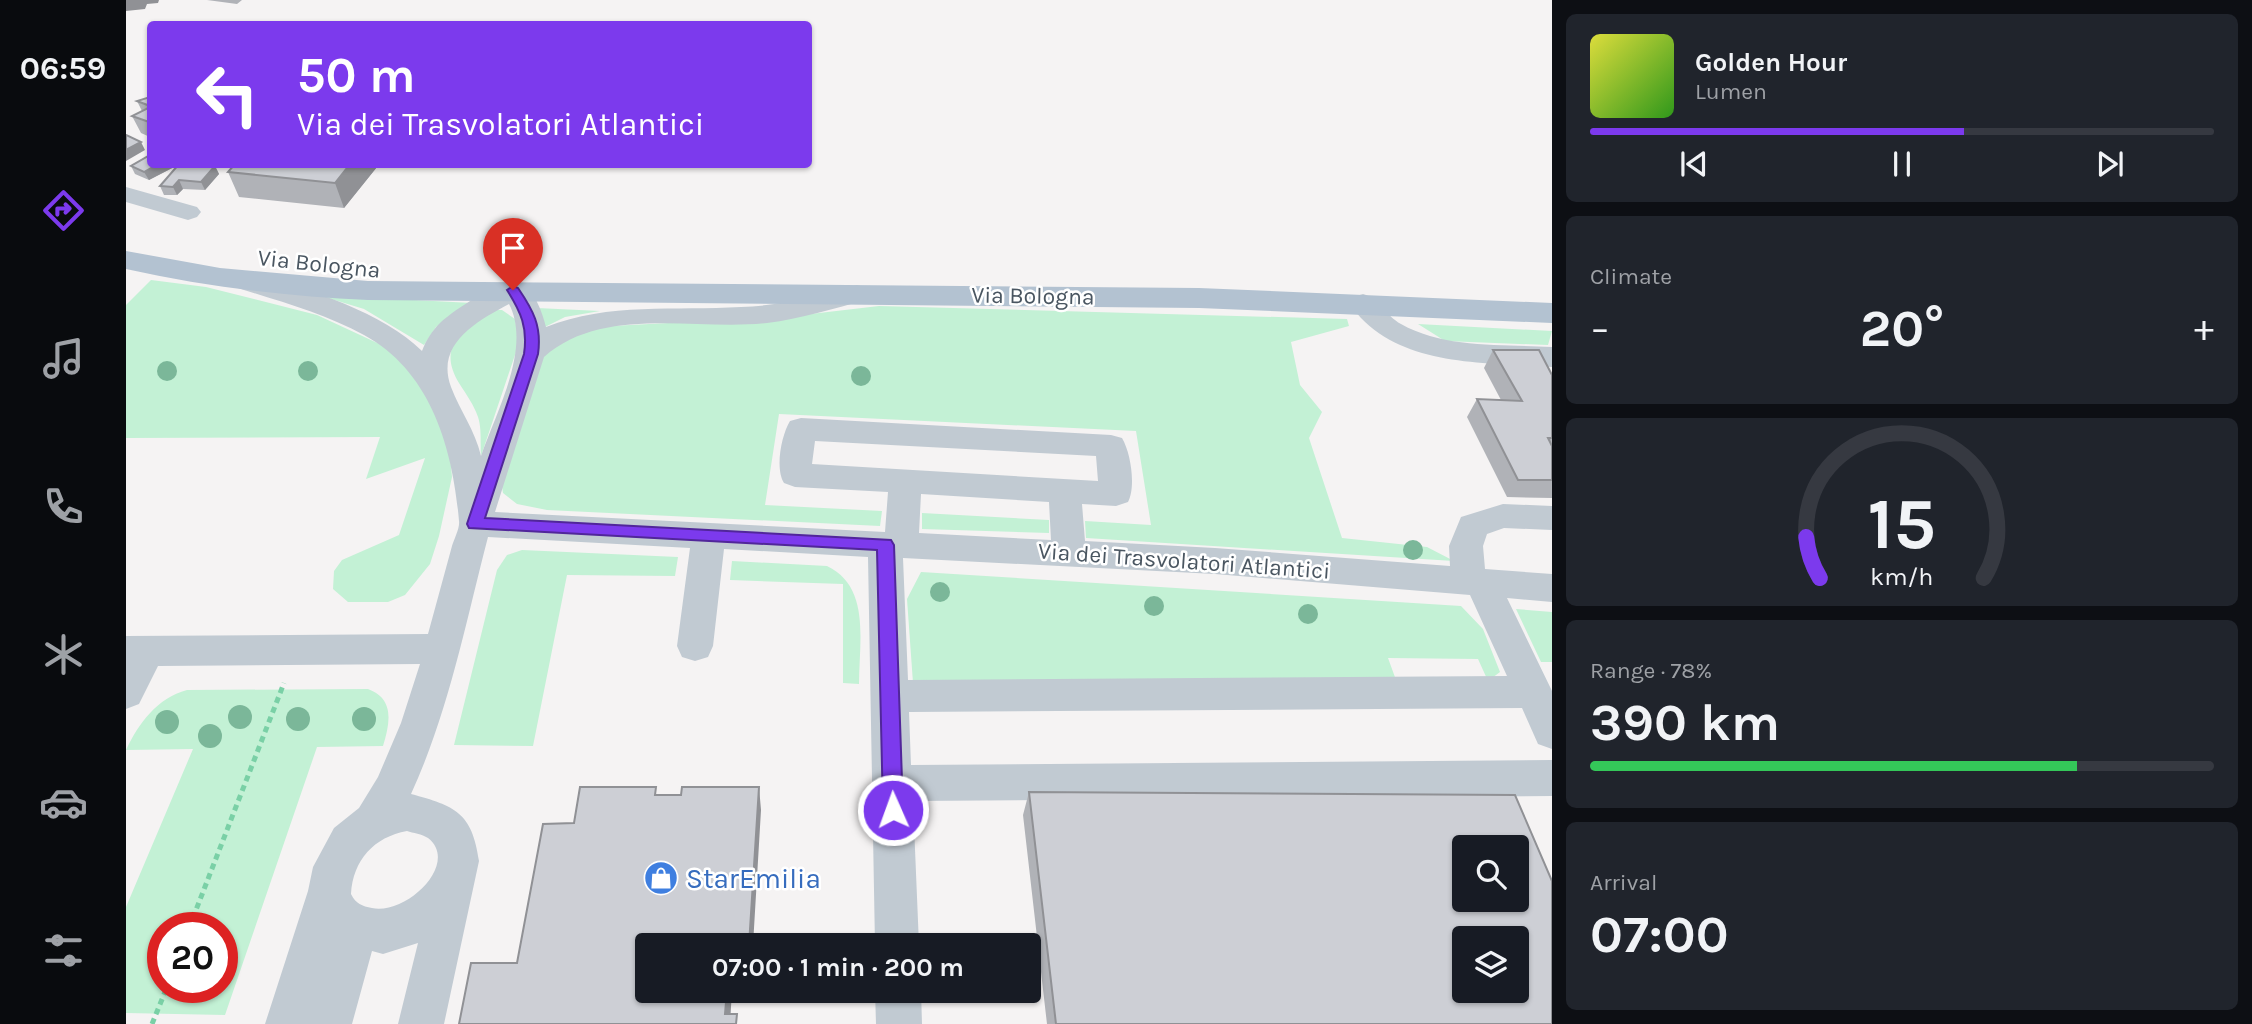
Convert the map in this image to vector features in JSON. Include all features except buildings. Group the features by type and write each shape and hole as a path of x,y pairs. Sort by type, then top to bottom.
{"main road":[{"name":"Via Bologna","path":"126,232 266,260 455,277 513,290"},
{"name":"Via Bologna","path":"126,260 239,279 448,293 513,290 1199,298 1552,313"}],"street":[{"path":"126,194 188,212"},
{"path":"239,279 376,329 398,344 422,369 452,416 461,442 475,524"},
{"path":"374,821 397,784 414,746 475,524 531,354 533,339 529,315 513,290 460,322 438,342 431,368 433,382 442,401"},
{"path":"531,354 541,341 551,334 575,325 601,320 767,315 860,293"},
{"path":"1363,303 1390,330 1444,350 1552,357"},
{"path":"802,429 1111,446 1116,494 905,482 795,475 802,429"},
{"path":"897,933 890,696 893,545 905,482"},
{"path":"1065,491 1069,554"},
{"path":"1552,518 1503,516 1473,526 1466,546 1475,582 1552,732"},
{"name":"Via dei Trasvolatori Atlantici","path":"475,524 1215,561 1552,588"},
{"path":"695,646 709,536"},
{"path":"126,693 137,651 441,649"},
{"path":"890,696 1533,692"},
{"path":"414,746 413,782 420,813"},
{"path":"892,783 1552,778"},
{"path":"421,1024 437,959 457,871 459,853 456,839 448,827 437,818 420,813 407,812 374,821 359,831 336,859 331,875 355,917 410,939 437,959"},
{"path":"355,917 400,929 420,920 437,906 450,890 457,871"},
{"path":"303,1019 355,917"},
{"path":"898,1003 899,1024"}],"path":[{"path":"196,912 297,649"},
{"path":"152,1024 161,1003"}],"green space":[{"path":"151,280 206,287 317,315 386,347 429,391 450,455 452,477 430,564 405,595 388,602 348,602 333,589 334,571 342,560 399,535 425,458 366,479 380,437 126,438 126,305"},
{"path":"318,295 472,303 436,327 424,345 364,309"},
{"path":"879,306 1347,319 1349,326 1291,342 1300,385 1322,412 1309,438 1342,538 1427,547 1454,561 1086,538 1085,521 1151,525 1136,431 779,414 765,505 882,511 880,526 547,510 517,504 503,493 500,474 544,352 592,327 785,317"},
{"path":"537,308 600,311 565,317 545,327"},
{"path":"492,310 502,310 515,319 519,343 481,456 478,417 453,370 451,358 456,339"},
{"path":"1418,324 1552,331 1548,345 1445,341"},
{"path":"922,513 1049,520 1049,533 922,529"},
{"path":"522,550 678,557 675,576 567,575 533,746 454,745 497,570 507,555"},
{"path":"732,561 827,566 841,575 851,587 860,617 859,684 843,683 843,584 730,580"},
{"path":"921,572 1461,606 1483,629 1500,672 1488,681 1478,659 1388,658 1396,680 913,683 907,599"},
{"path":"1516,609 1552,612 1552,662 1541,662"},
{"path":"368,689 383,699 388,713 383,746 317,747 238,977 238,912 147,912 147,1003 229,1003 225,1015 126,1013 126,907 193,749 126,750 150,713 176,694 187,690"}],"place":[{"name":"StarEmilia","path":"661,878"}],"route":[{"path":"513,290 523,302 533,327 531,354 475,524 886,545 893,810"}]}
